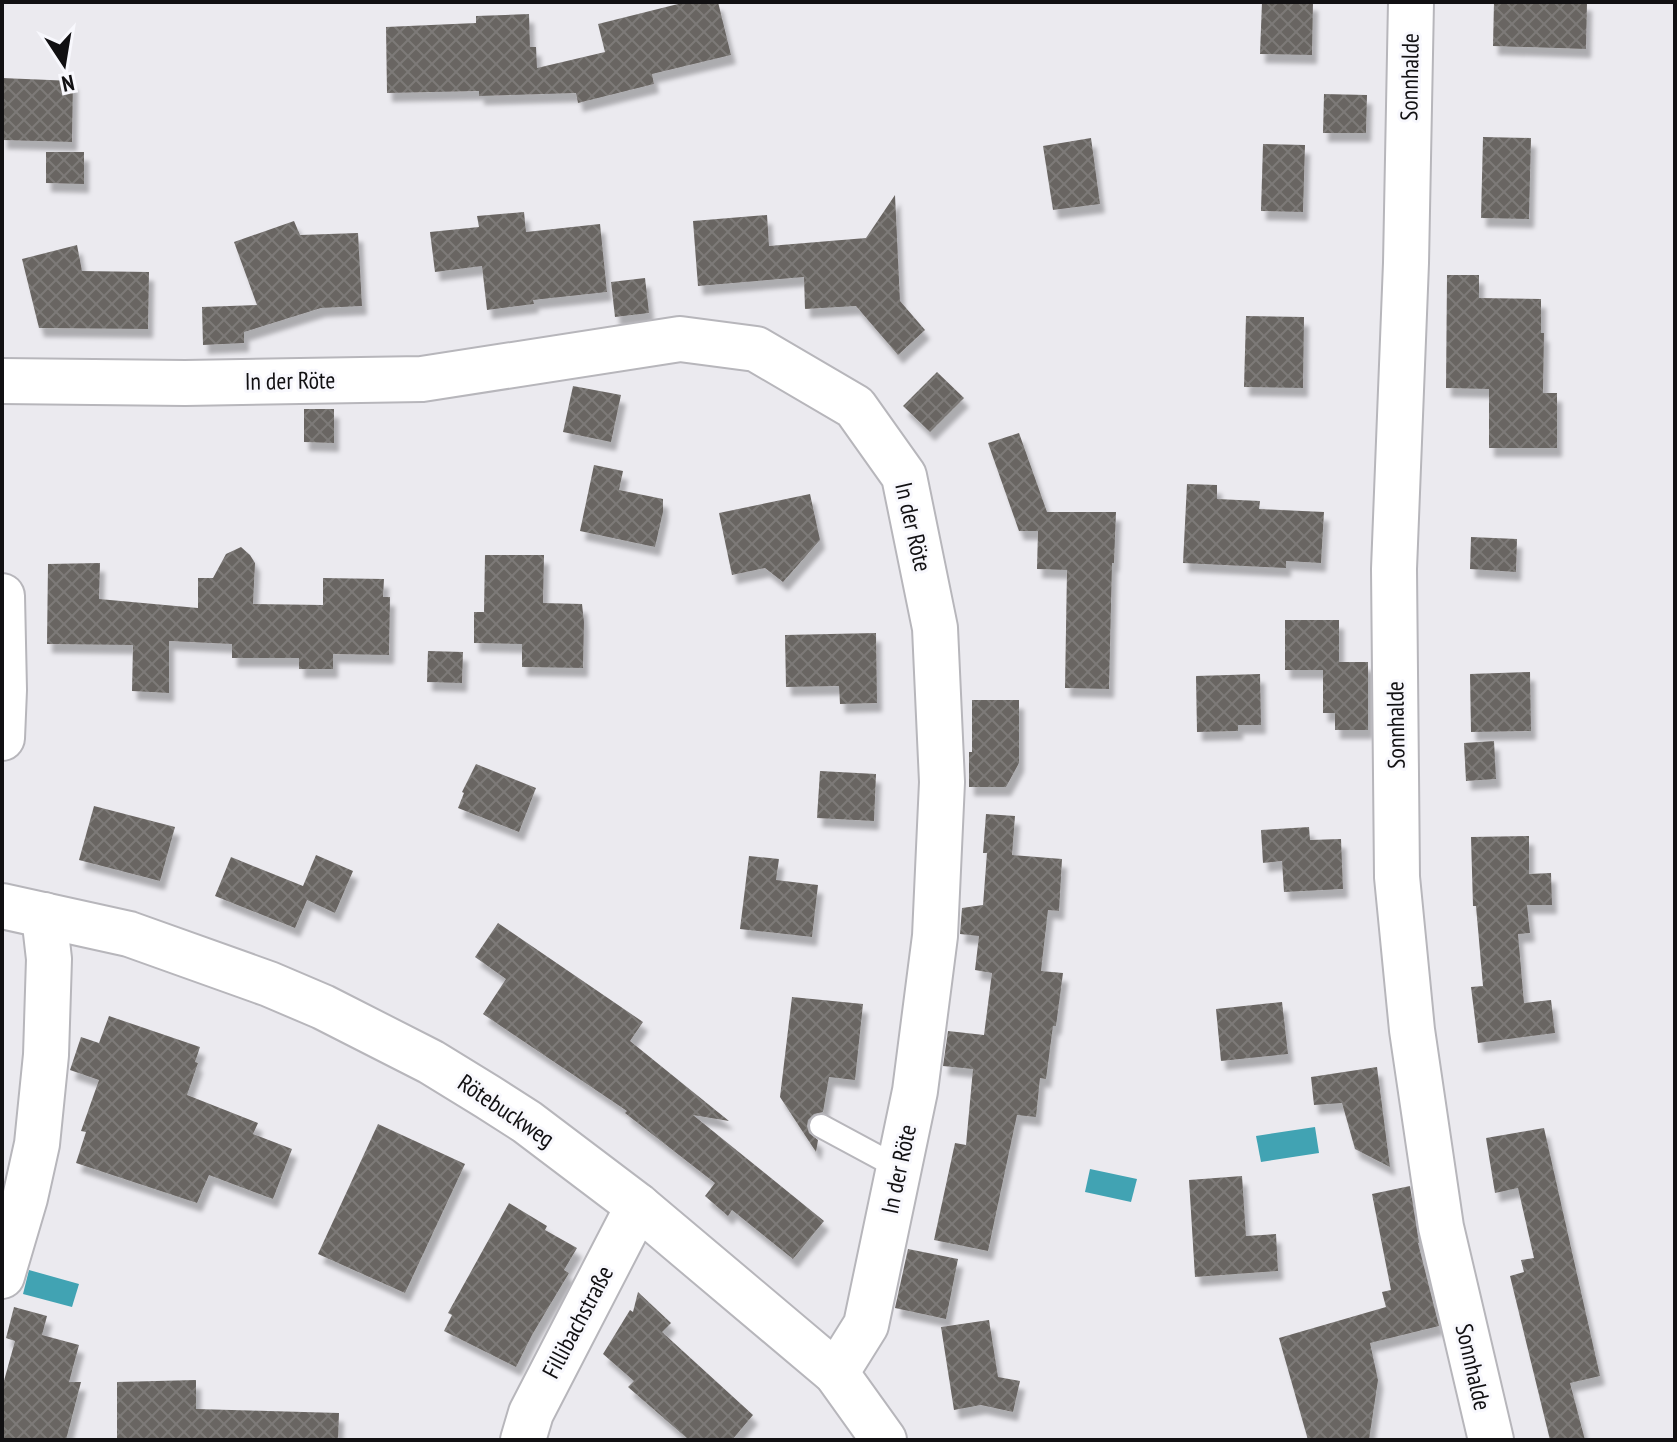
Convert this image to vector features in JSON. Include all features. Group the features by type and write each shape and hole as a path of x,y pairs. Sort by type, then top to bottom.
{"street":[{"name":"Sonnhalde","path":"1411,2 1406,263 1394,569 1397,877 1412,1030 1441,1227 1491,1440"},
{"name":"In der Röte","path":"2,381 185,383 422,379 680,339 756,349 855,407 904,476 935,628 942,782 935,936 915,1091 866,1325 836,1373"},
{"path":"2,596 2,738"},
{"name":"Rötebuckweg","path":"2,906 129,934 246,975 323,1007 431,1062 527,1122 638,1206 836,1373 884,1440"},
{"path":"2,1276 37,1144 49,959 44,915"},
{"name":"Fillibachstraße","path":"523,1440 531,1413 638,1206"}],"lane":[{"path":"821,1126 899,1168"}],"water":[{"path":"1315,1127 1319,1153 1261,1162 1256,1136"},
{"path":"1090,1169 1137,1179 1131,1202 1085,1192"},
{"path":"29,1270 79,1284 72,1307 23,1294"}],"building":[{"path":"686,2 718,2 731,55 652,74 654,84 578,103 576,93 479,96 479,91 387,93 386,27 476,23 476,16 529,14 530,47 536,47 537,68 605,52 598,24"},
{"path":"1262,2 1313,2 1312,55 1260,54"},
{"path":"1494,2 1587,2 1586,49 1493,46"},
{"path":"2,78 73,81 72,142 2,140"},
{"path":"1324,94 1367,95 1366,133 1323,133"},
{"path":"1483,137 1531,138 1529,219 1481,218"},
{"path":"1091,138 1100,204 1053,210 1043,146"},
{"path":"1263,144 1305,145 1303,212 1261,211"},
{"path":"46,152 84,152 84,184 46,183"},
{"path":"895,195 900,301 925,330 898,355 856,306 805,309 804,277 698,286 693,221 767,215 769,246 866,238"},
{"path":"524,212 526,232 600,224 607,292 533,300 534,304 487,310 482,266 435,272 430,232 479,227 477,216"},
{"path":"294,221 300,235 358,233 362,306 321,308 244,332 244,343 203,345 202,307 257,305 234,242"},
{"path":"77,245 82,271 149,272 148,329 39,328 22,259"},
{"path":"1447,275 1479,275 1479,298 1541,299 1543,393 1557,393 1557,448 1489,448 1489,389 1446,388"},
{"path":"645,278 649,313 615,317 611,282"},
{"path":"1246,316 1304,317 1303,388 1244,387"},
{"path":"937,372 964,398 930,432 903,406"},
{"path":"573,386 621,395 611,442 563,432"},
{"path":"304,409 334,409 334,443 304,442"},
{"path":"1019,433 1047,512 1116,512 1109,689 1065,688 1067,570 1037,569 1038,531 1019,531 988,443"},
{"path":"594,465 623,471 619,490 663,499 655,547 580,531"},
{"path":"1187,484 1217,485 1217,499 1260,501 1259,509 1324,512 1321,563 1286,561 1286,568 1183,563"},
{"path":"810,494 820,540 783,582 765,568 732,575 719,513"},
{"path":"1471,537 1517,539 1516,572 1470,569"},
{"path":"241,547 255,563 253,604 323,605 323,578 384,579 383,597 390,597 389,655 333,654 333,669 299,669 299,658 232,658 232,644 169,641 169,693 132,691 133,645 47,644 48,564 100,563 99,599 198,608 198,578 213,578 226,554"},
{"path":"485,555 544,555 543,603 582,604 583,668 522,667 522,644 474,643 474,612 484,612"},
{"path":"1285,620 1339,620 1339,662 1368,662 1368,730 1335,730 1335,713 1323,713 1323,670 1285,670"},
{"path":"876,633 877,703 840,704 839,686 786,687 785,635"},
{"path":"428,651 463,652 462,683 427,682"},
{"path":"1530,672 1531,731 1471,732 1470,674"},
{"path":"1260,674 1261,725 1238,725 1238,731 1197,732 1196,676"},
{"path":"972,700 1019,700 1019,763 1006,787 969,787"},
{"path":"1494,741 1496,779 1466,781 1464,743"},
{"path":"476,764 536,788 519,832 458,808"},
{"path":"820,771 876,774 874,821 817,818"},
{"path":"94,806 175,827 160,881 79,860"},
{"path":"986,814 1015,816 1012,855 1062,859 1059,911 1048,910 1041,971 1063,973 1046,1079 1040,1078 1036,1117 1017,1115 988,1251 934,1240 955,1143 966,1145 973,1069 943,1066 948,1031 984,1035 992,973 975,970 979,936 960,934 962,908 983,905"},
{"path":"1309,827 1310,840 1341,839 1343,889 1284,892 1282,861 1263,863 1261,830"},
{"path":"1529,836 1529,874 1551,873 1552,905 1527,905 1530,933 1518,934 1524,1003 1551,1000 1555,1033 1478,1043 1471,987 1483,986 1476,906 1473,906 1471,837"},
{"path":"316,855 353,871 335,913 307,900 295,928 215,896 231,857 303,886"},
{"path":"749,856 779,859 776,880 818,885 812,937 740,929"},
{"path":"498,923 643,1022 630,1041 729,1121 693,1115 824,1221 793,1259 732,1210 728,1216 705,1196 715,1183 625,1113 627,1111 483,1014 506,979 475,957"},
{"path":"792,997 863,1004 855,1080 829,1077 823,1112 814,1114 808,1120 809,1133 818,1140 816,1152 780,1097"},
{"path":"1282,1002 1288,1054 1221,1061 1216,1009"},
{"path":"109,1016 200,1047 187,1095 258,1123 253,1134 292,1149 273,1199 209,1175 197,1203 76,1163 86,1132 81,1131 99,1080 70,1070 81,1037 99,1043"},
{"path":"1377,1067 1390,1167 1355,1149 1342,1103 1314,1105 1311,1077"},
{"path":"378,1124 465,1164 405,1293 318,1254"},
{"path":"1544,1128 1600,1376 1570,1383 1585,1440 1550,1440 1510,1276 1524,1272 1521,1260 1534,1258 1518,1188 1495,1193 1486,1138"},
{"path":"1242,1176 1246,1236 1276,1234 1278,1271 1195,1277 1189,1180"},
{"path":"1410,1186 1418,1243 1439,1326 1370,1343 1378,1380 1369,1440 1308,1440 1279,1338 1386,1307 1382,1292 1391,1290 1372,1194"},
{"path":"509,1203 547,1226 545,1230 577,1248 564,1270 569,1273 516,1367 444,1331 452,1315 448,1313"},
{"path":"908,1249 958,1259 946,1319 895,1308"},
{"path":"638,1292 671,1323 662,1332 753,1415 732,1440 689,1440 628,1387 634,1381 603,1354 630,1310 633,1312"},
{"path":"14,1307 47,1316 42,1335 79,1345 69,1382 81,1382 66,1440 2,1440 2,1388 15,1341 6,1338"},
{"path":"989,1320 998,1377 1020,1381 1013,1412 981,1405 954,1410 941,1327"},
{"path":"196,1380 196,1409 339,1413 338,1440 117,1440 117,1382"}]}
